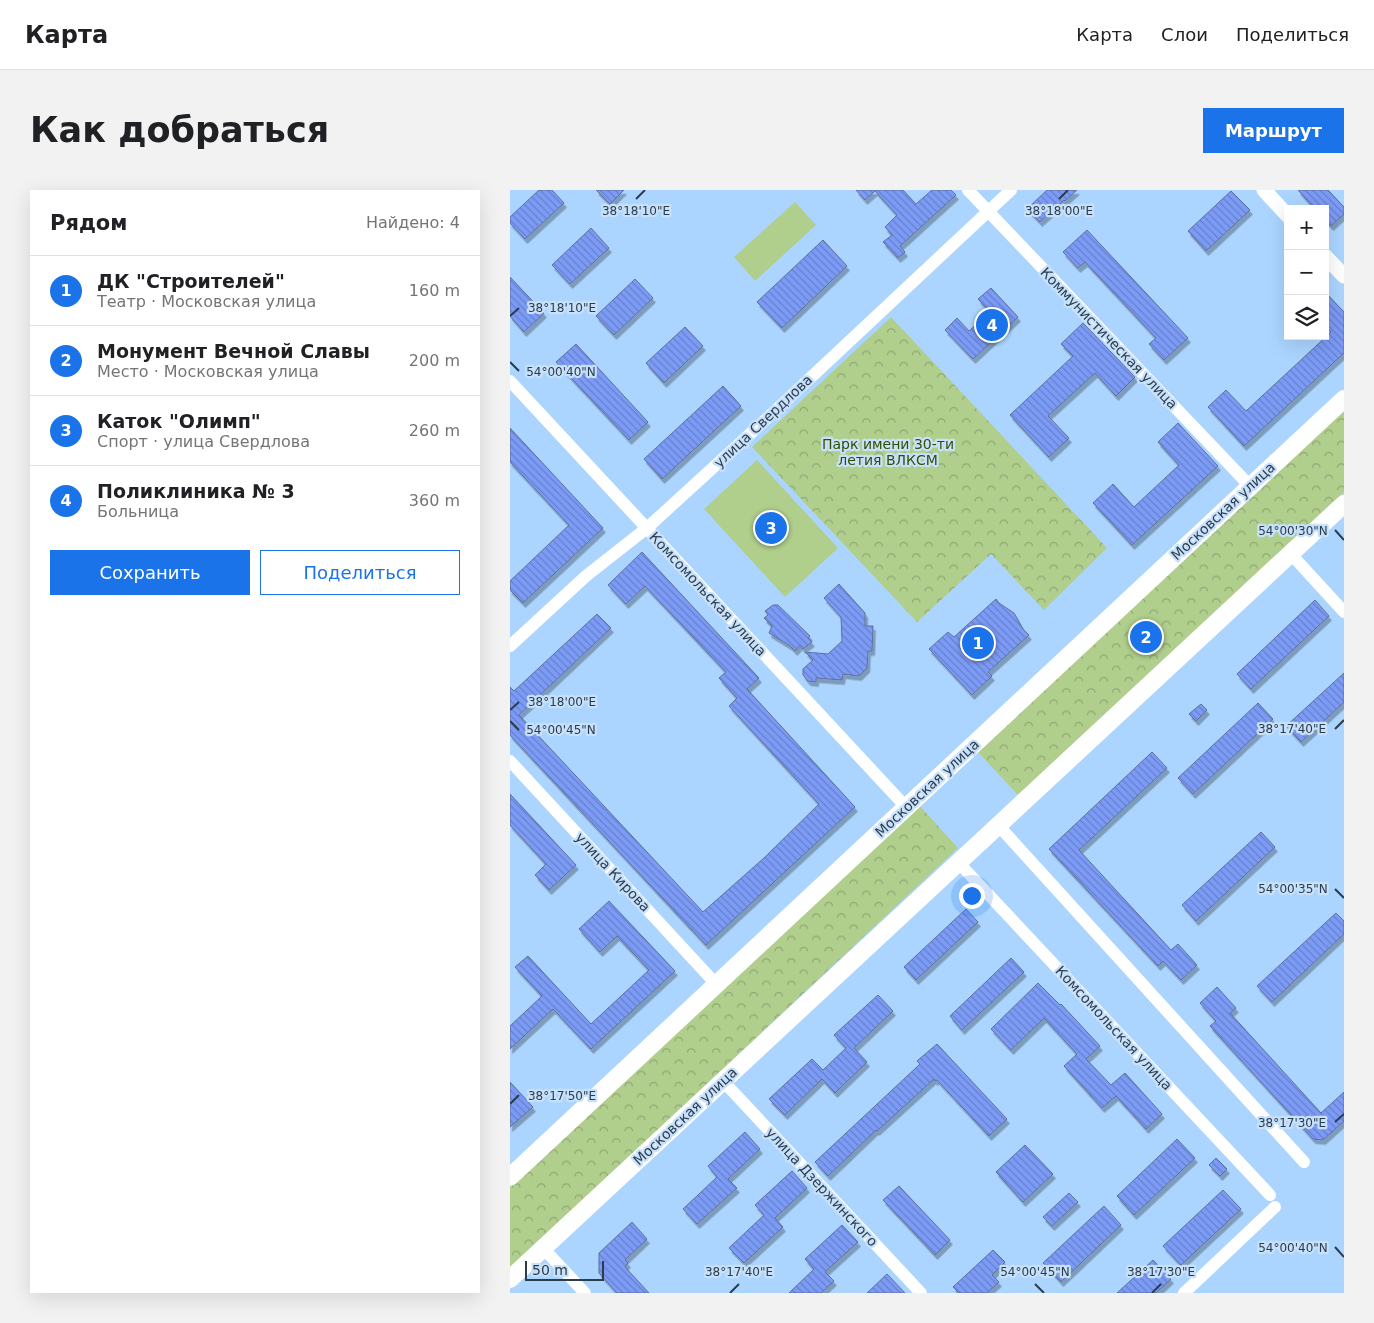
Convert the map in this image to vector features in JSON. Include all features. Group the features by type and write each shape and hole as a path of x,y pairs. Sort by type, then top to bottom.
{"main road":[{"name":"Московская улица","path":"510,1177 1344,398"},
{"name":"Московская улица","path":"510,1279 1344,504"}],"street":[{"name":"Коммунистическая улица","path":"968,190 1250,486"},
{"name":"улица Свердлова","path":"510,646 586,576 647,528 1011,190"},
{"path":"1264,190 1284,212"},
{"path":"1329,260 1344,276"},
{"name":"Комсомольская улица","path":"510,381 906,807"},
{"path":"1290,553 1344,612"},
{"name":"улица Кирова","path":"510,761 716,984"},
{"path":"998,825 1304,1162"},
{"name":"Комсомольская улица","path":"958,862 1270,1195"},
{"name":"улица Дзержинского","path":"723,1081 921,1293"},
{"path":"1184,1293 1275,1207"},
{"path":"543,1248 585,1293"}],"green space":[{"path":"795,202 816,225 755,281 734,257"},
{"name":"Парк имени 30-ти летия ВЛКСМ","path":"891,317 1107,548 1044,610 991,554 917,622 752,447"},
{"path":"1344,406 1344,492 1018,795 977,751"},
{"path":"757,460 838,548 785,597 704,509"},
{"path":"920,806 958,848 510,1269 510,1186"}],"building":[{"path":"539,190 552,190 564,203 525,239 510,223 510,217"},
{"path":"596,190 624,190 610,204"},
{"path":"856,190 903,190 916,204 932,190 951,190 956,195 900,246 905,252 898,258 883,242 892,235 885,227 897,215 875,191 865,200"},
{"path":"1047,190 1077,190 1040,222 1027,209"},
{"path":"1298,190 1328,190 1344,207 1344,214 1331,226 1329,224 1329,205 1311,205"},
{"path":"1231,191 1250,210 1206,251 1188,231"},
{"path":"591,228 609,248 570,284 552,265"},
{"path":"1087,230 1188,338 1164,360 1149,344 1156,338 1085,262 1078,268 1063,252"},
{"path":"823,240 847,266 782,328 757,302"},
{"path":"510,277 544,313 524,332 510,316"},
{"path":"635,279 653,298 614,335 596,316"},
{"path":"991,288 1018,317 973,359 945,330 957,318 969,331 990,312 978,299"},
{"path":"1329,296 1344,312 1344,353 1244,446 1208,407 1226,390 1246,411 1322,340 1329,340 1331,332 1329,330"},
{"path":"1083,323 1135,377 1116,396 1095,373 1048,416 1069,438 1049,457 1010,415 1073,356 1061,344"},
{"path":"685,327 703,346 664,383 646,363"},
{"path":"576,344 648,422 629,440 556,362"},
{"path":"723,386 741,406 662,479 644,459"},
{"path":"1178,423 1218,466 1132,545 1093,503 1113,484 1134,507 1179,465 1158,442"},
{"path":"510,428 603,528 523,603 510,590 510,581 569,525 510,462"},
{"path":"642,552 759,678 747,689 855,807 706,945 510,735 510,687 514,691 597,614 611,628 519,715 703,912 765,857 819,804 729,706 737,698 719,678 726,672 645,586 626,604 608,585"},
{"path":"839,584 865,613 865,626 873,626 872,651 868,651 867,668 859,676 843,674 842,680 816,678 816,682 808,681 803,675 803,669 813,660 805,652 828,654 842,641 841,617 824,598"},
{"path":"996,599 1014,613 1023,629 1029,635 988,672 992,676 972,695 929,649 948,632 954,637"},
{"path":"1315,600 1329,616 1251,689 1237,674"},
{"path":"773,605 778,605 810,636 808,638 812,642 803,649 800,645 795,651 769,633 772,626 764,618 768,615 765,611"},
{"path":"1344,673 1344,702 1301,742 1286,726"},
{"path":"1258,703 1273,719 1193,794 1178,778"},
{"path":"1201,704 1207,710 1196,721 1189,714"},
{"path":"1152,752 1167,768 1079,850 1171,950 1178,944 1197,965 1181,980 1163,961 1158,966 1049,849"},
{"path":"510,794 576,865 549,890 535,875 546,864 510,825"},
{"path":"1261,832 1275,847 1196,921 1182,905"},
{"path":"609,901 675,971 591,1049 553,1009 510,1049 510,1026 542,996 515,967 528,956 591,1024 649,970 617,936 600,952 579,929"},
{"path":"966,909 978,922 916,980 904,967"},
{"path":"1336,913 1344,921 1344,934 1272,1002 1257,986"},
{"path":"1011,958 1024,972 962,1030 950,1016"},
{"path":"1038,983 1061,1004 1100,1046 1086,1059 1111,1085 1125,1073 1162,1114 1146,1129 1116,1096 1102,1108 1064,1066 1077,1054 1044,1018 1011,1050 991,1029"},
{"path":"1217,987 1236,1008 1230,1013 1321,1113 1344,1092 1344,1121 1323,1140 1313,1139 1210,1026 1216,1021 1200,1003"},
{"path":"878,995 893,1011 854,1048 867,1062 835,1093 822,1079 785,1115 769,1099 812,1059 823,1070 846,1048 834,1035"},
{"path":"937,1044 1007,1119 989,1136 934,1079 876,1130 828,1176 815,1162 920,1064 917,1061"},
{"path":"510,1082 533,1107 510,1127"},
{"path":"745,1132 760,1149 728,1179 737,1188 697,1224 683,1209 717,1177 708,1166"},
{"path":"1177,1139 1195,1158 1134,1215 1117,1196"},
{"path":"1025,1145 1053,1174 1023,1202 996,1172"},
{"path":"1216,1158 1227,1169 1220,1176 1209,1165"},
{"path":"792,1171 807,1188 775,1218 783,1227 744,1263 729,1248 764,1215 755,1205"},
{"path":"899,1186 950,1240 935,1255 883,1200"},
{"path":"1223,1190 1241,1209 1181,1265 1163,1246"},
{"path":"1069,1193 1078,1202 1052,1226 1043,1217"},
{"path":"1104,1206 1121,1225 1061,1282 1043,1263"},
{"path":"632,1222 647,1239 625,1260 628,1263 625,1267 649,1293 617,1293 599,1273 599,1253"},
{"path":"842,1225 858,1242 825,1272 834,1281 821,1293 789,1293 814,1269 805,1259"},
{"path":"993,1250 1005,1262 992,1275 999,1282 987,1293 959,1293 953,1287"},
{"path":"1153,1260 1171,1279 1156,1293 1117,1293"},
{"path":"887,1274 905,1293 867,1293"}],"place":[{"name":"Поликлиника № 3","path":"992,325"},
{"name":"Каток \"Олимп\"","path":"771,528"},
{"name":"Монумент Вечной Славы","path":"1146,637"},
{"name":"ДК \"Строителей\"","path":"978,643"}]}
